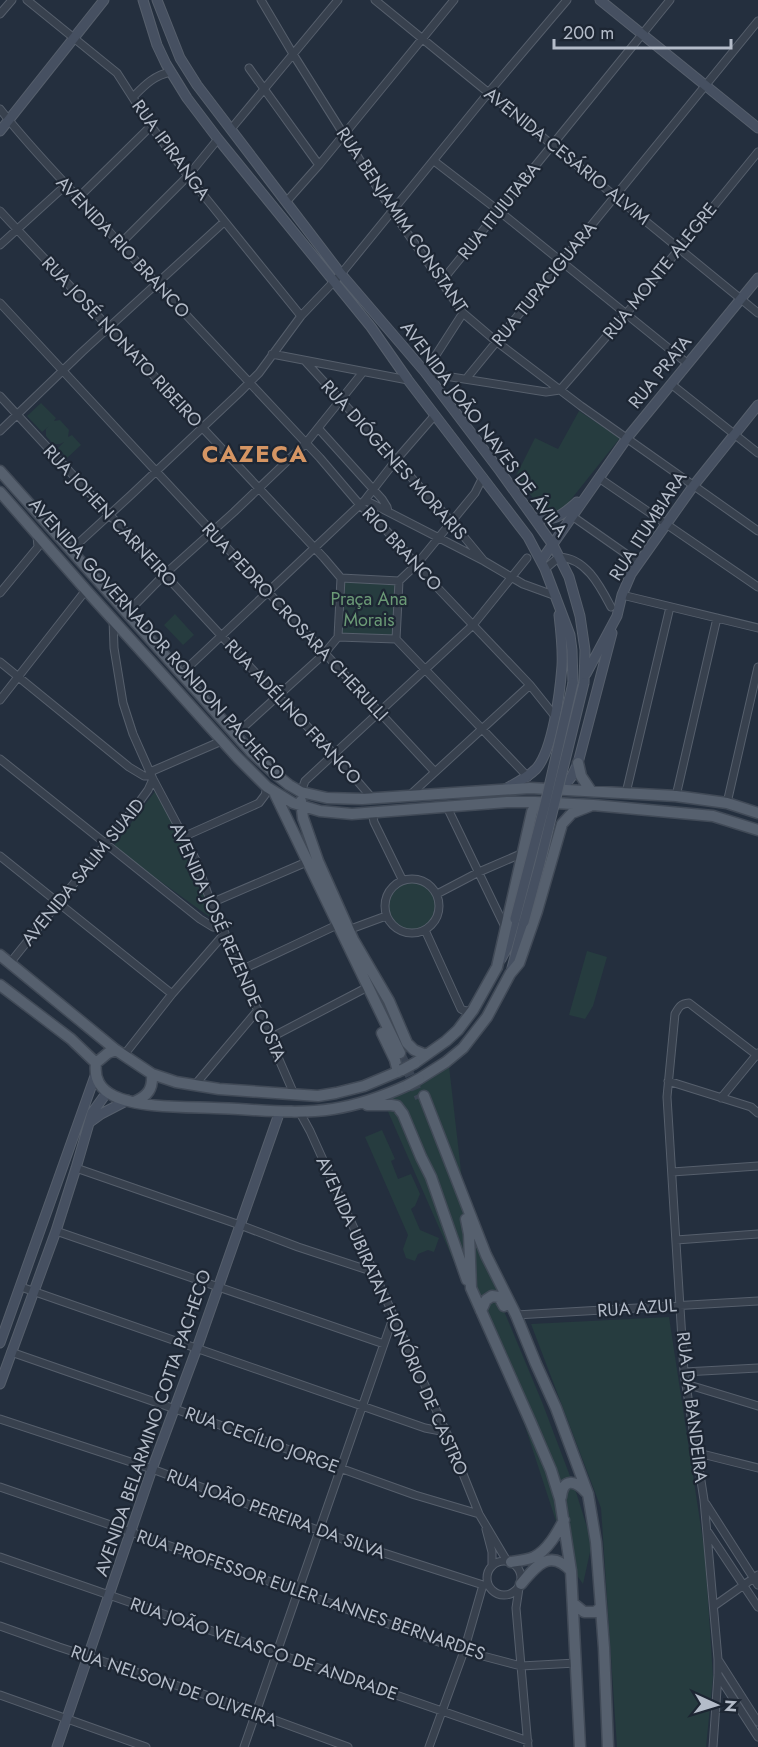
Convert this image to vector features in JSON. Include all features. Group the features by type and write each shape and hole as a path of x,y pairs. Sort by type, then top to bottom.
{"main road":[{"path":"0,131 104,0"},
{"name":"AVENIDA JOÃO NAVES DE ÁVILA","path":"143,0 153,36 187,98 371,327 408,380 528,537 557,598 570,635 573,683 519,921 510,974"},
{"name":"AVENIDA JOÃO NAVES DE ÁVILA","path":"152,1074 194,1086 318,1096 364,1086 400,1071 416,1063 458,1030 473,1011 507,948 519,921 542,854 584,680 585,650 575,595 552,545 425,373 341,274 189,75 172,40 157,0"},
{"path":"600,0 758,128"},
{"name":"RUA PRATA","path":"543,565 552,545 627,438 758,278"},
{"name":"RUA ITUMBIARA","path":"584,680 616,616 626,585 639,563 694,485 758,405"},
{"path":"483,477 496,467"},
{"name":"AVENIDA GOVERNADOR RONDON PACHECO","path":"0,471 181,674 238,732 274,773 313,795 340,799 369,794 410,795 505,789 591,791 675,796 727,803 758,813"},
{"name":"RUA PRATA","path":"534,518 548,520 556,518 590,490"},
{"name":"AVENIDA GOVERNADOR RONDON PACHECO","path":"0,492 221,739 271,790 301,807 320,812 339,813 507,802 540,802 713,816 758,830"},
{"name":"AVENIDA GOVERNADOR RONDON PACHECO","path":"505,789 528,777 537,767 543,759 552,732 562,665 557,598"},
{"path":"530,821 534,808 561,790 578,764 616,616"},
{"path":"552,732 561,743 568,747 582,749"},
{"path":"578,764 581,776 591,791"},
{"path":"302,788 303,818 318,861 348,935 402,1052"},
{"path":"271,790 309,861 337,925 348,935 388,1001 406,1042 414,1050 426,1055"},
{"path":"540,802 577,791"},
{"path":"507,802 524,812 530,821"},
{"name":"AVENIDA JOÃO NAVES DE ÁVILA","path":"131,1101 174,1106 299,1112 355,1105 420,1079 463,1048 487,1017 510,974 519,963 537,911 560,830 572,813 593,805"},
{"name":"AVENIDA JOÃO NAVES DE ÁVILA","path":"497,967 530,821"},
{"path":"524,849 540,841 547,843 554,850"},
{"path":"348,935 362,990 400,1071"},
{"path":"0,956 120,1052 152,1074 150,1092 143,1098 101,1114 90,1122"},
{"path":"0,985 71,1039 96,1063"},
{"path":"0,1343 95,1076 96,1063 108,1053 120,1052"},
{"path":"95,1076 105,1090 131,1101"},
{"path":"420,1079 480,1224 501,1286"},
{"path":"0,1384 56,1230 93,1110 105,1095 105,1090"},
{"path":"280,1111 282,1101 292,1094"},
{"path":"471,1288 469,1234 465,1215 422,1097 501,1286 556,1407 588,1494 596,1542 608,1747"},
{"path":"355,1105 397,1106 403,1114 431,1177 471,1288 550,1470 560,1499 571,1572 580,1747"},
{"name":"AVENIDA BELARMINO COTTA PACHECO","path":"57,1747 152,1469 280,1111"},
{"path":"482,1311 488,1297 499,1297 525,1351 536,1364"},
{"path":"550,1470 560,1477 569,1476 574,1474 578,1465"},
{"path":"560,1499 561,1490 568,1483 577,1484 588,1494"},
{"path":"509,1561 528,1559 538,1554 553,1538 564,1520"},
{"path":"520,1586 538,1565 550,1560 564,1563 571,1572"},
{"path":"573,1603 577,1609 584,1612 595,1612 600,1608"}],"street":[{"path":"0,14 12,0"},
{"name":"RUA IPIRANGA","path":"27,0 113,68 151,126 188,176 301,316"},
{"name":"RUA BENJAMIM CONSTANT","path":"261,0 392,211 463,313 560,390 758,531"},
{"path":"231,129 338,0"},
{"name":"AVENIDA CESÁRIO ALVIM","path":"375,0 758,313"},
{"path":"287,201 454,0"},
{"path":"71,550 249,383 301,316 334,283 567,0"},
{"name":"RUA ITUIUTABA","path":"441,282 670,0"},
{"name":"RUA TUPACIGUARA","path":"466,379 758,21"},
{"path":"249,68 319,165"},
{"path":"133,97 148,82 161,74 171,72"},
{"name":"AVENIDA RIO BRANCO","path":"0,110 249,383"},
{"path":"78,198 151,126"},
{"path":"120,244 188,176 218,139"},
{"name":"RUA MONTE ALEGRE","path":"560,390 626,314 758,152"},
{"path":"434,161 688,364"},
{"path":"0,245 66,185"},
{"name":"RUA JOSÉ NONATO RIBEIRO","path":"0,211 341,578"},
{"path":"0,431 224,222"},
{"name":"RUA PEDRO CROSARA CHERULLI","path":"0,303 435,772"},
{"path":"463,313 425,373 546,392 560,390"},
{"path":"272,354 408,380"},
{"name":"RUA DIÓGENES MORARIS","path":"304,361 452,521 484,561"},
{"path":"127,612 306,443 363,372"},
{"name":"RIO BRANCO","path":"249,383 362,502 554,715"},
{"path":"671,384 758,453"},
{"name":"RUA JOHEN CARNEIRO","path":"0,396 222,635"},
{"path":"181,674 362,502 435,415"},
{"path":"318,428 385,503 388,511"},
{"path":"396,639 399,581 417,564 475,494 483,477"},
{"path":"599,478 758,587"},
{"path":"362,502 388,511 523,584 557,598"},
{"path":"572,516 639,563"},
{"path":"0,593 38,547 37,533"},
{"path":"543,565 559,557 572,559 581,564 600,587 611,607"},
{"path":"302,788 334,754 473,625 527,558"},
{"path":"238,732 324,654 338,637 341,578 399,581"},
{"path":"0,700 86,590"},
{"path":"622,596 758,628"},
{"path":"626,793 670,607"},
{"path":"675,796 717,618"},
{"name":"AVENIDA JOSÉ REZENDE COSTA","path":"113,619 114,648 123,703 132,734 151,776 196,860 211,903 292,1094"},
{"name":"RUA ADÉLINO FRANCO","path":"222,635 369,794"},
{"path":"338,637 396,639 528,777"},
{"path":"0,662 129,767 144,776 151,776 221,739"},
{"path":"727,803 758,667"},
{"path":"410,795 530,686"},
{"path":"0,759 200,919 223,931 172,994 120,1052"},
{"name":"AVENIDA SALIM SUAID","path":"10,963 140,801 148,790 151,776"},
{"path":"183,837 259,803 271,790"},
{"path":"447,807 507,930"},
{"path":"372,812 374,822 402,879"},
{"path":"437,894 524,849"},
{"path":"0,856 172,994"},
{"path":"211,903 309,861"},
{"path":"402,879 421,879 431,885 437,894 440,902 439,912 435,921 425,930 409,933 398,930 390,923 385,910 386,897 393,886 402,879"},
{"path":"348,935 387,916"},
{"path":"241,970 337,925"},
{"path":"425,930 461,1009 473,1011"},
{"path":"270,1038 362,990"},
{"name":"RUA DA BANDEIRA","path":"713,1747 718,1659 704,1500 684,1372 667,1097 675,1014 683,1004 689,1004 757,1054"},
{"path":"194,1086 258,1010"},
{"path":"721,1098 757,1054"},
{"path":"668,1081 751,1107 758,1113"},
{"name":"AVENIDA UBIRATAN HONÓRIO DE CASTRO","path":"299,1112 310,1131 394,1315 446,1432 479,1514 509,1561"},
{"path":"672,1172 758,1166"},
{"path":"76,1168 374,1272"},
{"path":"56,1230 384,1344"},
{"path":"676,1240 758,1234"},
{"path":"21,1287 425,1428 446,1432"},
{"name":"RUA AZUL","path":"516,1316 758,1300"},
{"path":"244,1747 394,1315"},
{"name":"RUA CECÍLIO JORGE","path":"11,1352 416,1495 479,1514"},
{"path":"684,1372 758,1368"},
{"path":"686,1384 758,1406"},
{"name":"RUA JOÃO PEREIRA DA SILVA","path":"0,1419 152,1469 320,1531 486,1585"},
{"path":"698,1453 758,1468"},
{"name":"RUA PROFESSOR EULER LANNES BERNARDES","path":"0,1487 464,1651 521,1665 576,1663"},
{"path":"704,1500 756,1576 758,1585"},
{"name":"AVENIDA UBIRATAN HONÓRIO DE CASTRO","path":"483,1521 490,1542 492,1566"},
{"path":"707,1530 758,1607"},
{"name":"RUA JOÃO VELASCO DE ANDRADE","path":"0,1557 441,1711 528,1744"},
{"path":"429,1747 464,1651 486,1585 487,1575 492,1566 501,1561 509,1561 516,1565 521,1574 516,1608 528,1744"},
{"path":"714,1606 756,1576"},
{"path":"486,1585 495,1593 505,1596 516,1608"},
{"path":"505,1596 510,1595 520,1586"},
{"name":"RUA NELSON DE OLIVEIRA","path":"0,1626 202,1693 348,1747"},
{"path":"718,1659 758,1722"},
{"path":"718,1675 758,1737"},
{"path":"0,1695 146,1747"}],"green space":[{"path":"41,403 56,418 54,421 60,420 69,430 68,437 72,435 81,445 67,458 58,448 64,442 53,444 46,436 46,429 49,426 42,432 27,416"},
{"path":"579,411 620,438 565,507 559,512 543,511 516,476 535,438 558,449"},
{"name":"Praça Ana Morais","path":"343,582 396,584 394,636 341,634"},
{"path":"175,614 194,635 183,645 164,625"},
{"path":"156,790 194,862 211,918 113,847"},
{"path":"408,882 418,882 430,889 437,901 437,911 430,923 418,930 408,930 393,919 389,911 389,901 400,886"},
{"path":"587,951 607,957 593,1006 585,1019 569,1015"},
{"path":"449,1066 466,1215 480,1255 483,1254 501,1298 499,1299 576,1492 592,1543 583,1584 571,1567 521,1414 382,1098"},
{"path":"382,1130 395,1159 391,1161 398,1179 411,1174 420,1194 415,1206 411,1209 420,1230 439,1238 434,1252 428,1250 418,1254 415,1261 406,1258 403,1249 408,1235 365,1137"},
{"path":"669,1317 705,1554 713,1677 706,1747 617,1747 601,1508 531,1324"}],"tunnel":[{"path":"400,1053 420,1098"}],"district":[{"name":"CAZECA","path":"255,453"}]}
